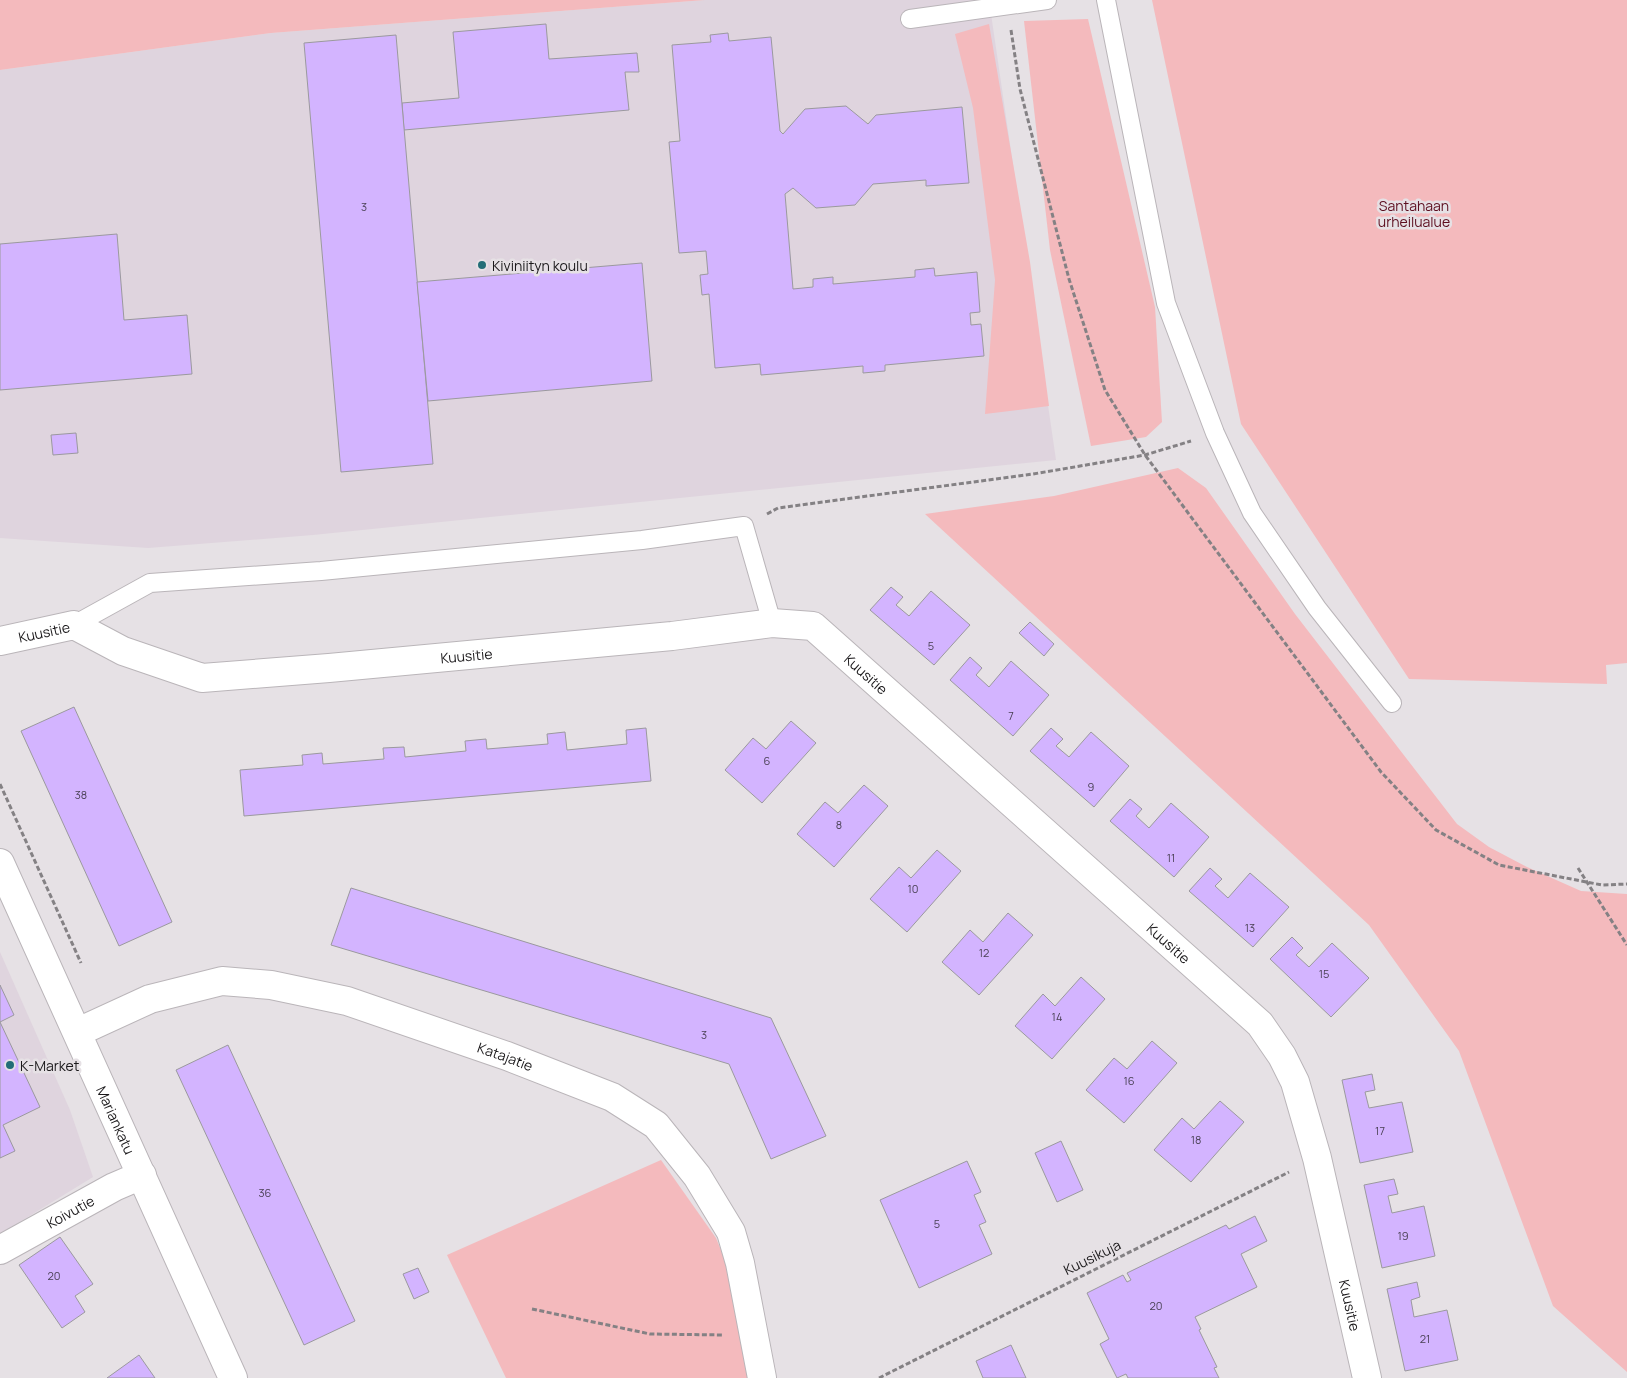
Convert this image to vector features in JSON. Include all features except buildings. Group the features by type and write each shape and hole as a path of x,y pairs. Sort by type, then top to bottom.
{"street":[{"name":"Kuusitie","path":"0,641 74,625 123,651 202,678 662,636 772,623 813,626 831,640 1260,1024 1282,1056 1295,1082 1317,1158 1367,1378"},
{"name":"Mariankatu","path":"0,863 78,1032 232,1378"},
{"name":"Katajatie","path":"78,1032 150,999 222,981 271,985 347,1001 507,1056 612,1097 656,1125 715,1202 731,1232 740,1263 762,1378"},
{"name":"Koivutie","path":"0,1250 114,1187 142,1175"}],"lane":[{"path":"910,19 1047,0"},
{"path":"1106,0 1166,303 1215,434 1252,513 1317,608 1392,703"},
{"path":"74,625 150,583 331,570 642,540 744,526 772,623"}],"path":[{"path":"1007,5 1020,89 1072,288 1105,390 1145,455 1381,772 1436,830 1498,865 1602,885 1627,884"},
{"path":"744,526 778,508 1034,474 1145,455 1215,434"},
{"path":"1578,868 1627,945"},
{"name":"Kuusikuja","path":"879,1378 1317,1158"},
{"path":"532,1309 650,1334 754,1336"}],"shaded area":[{"path":"705,0 989,0 1056,460 313,535 148,548 0,538 0,70 271,33"},
{"path":"0,952 70,1110 93,1177 0,1234"}],"green space":[{"path":"0,0 705,0 271,33 0,70"},
{"name":"Santahaan urheilualue","path":"1152,0 1627,0 1627,663 1606,665 1607,684 1409,679 1241,424"},
{"path":"1088,19 1155,307 1162,422 1146,437 1091,446 1050,250 1024,21"},
{"path":"989,24 1030,262 1049,406 985,414 995,280 973,108 955,34"},
{"path":"1178,468 1206,488 1295,614 1457,824 1489,847 1527,867 1581,891 1627,894 1627,1372 1553,1306 1459,1051 1369,925 925,514 1054,496"},
{"path":"661,1160 716,1238 727,1265 750,1378 506,1378 447,1255"}],"place":[{"name":"Kiviniityn koulu","path":"482,265"},
{"name":"K-Market","path":"10,1065"}]}
